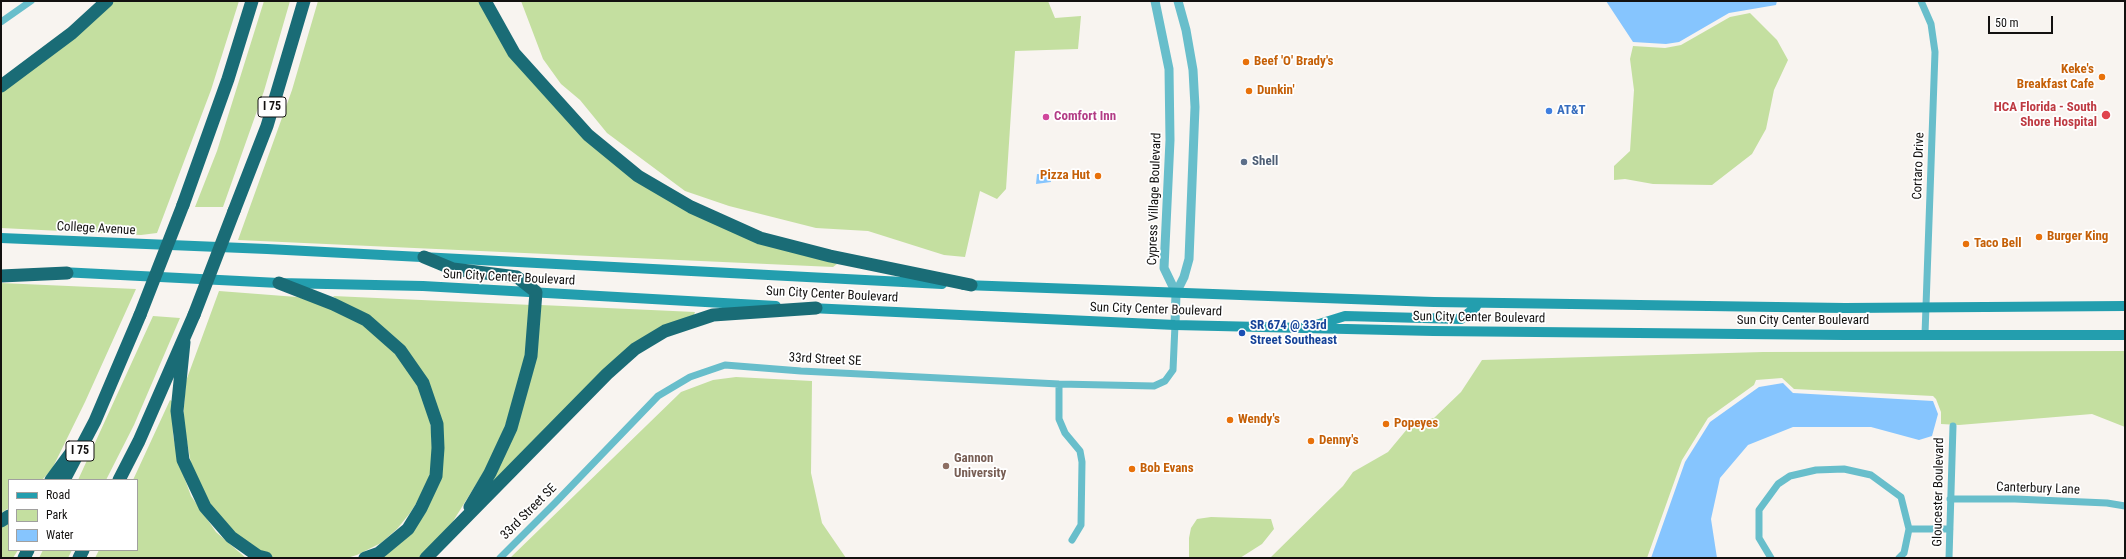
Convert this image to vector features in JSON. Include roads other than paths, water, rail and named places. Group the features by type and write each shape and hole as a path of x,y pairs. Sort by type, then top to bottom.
{"highway":[{"path":"1,86 72,33 107,1"},
{"name":"I 75","path":"65,479 95,421 140,315 228,79 252,1"},
{"name":"I 75","path":"119,479 184,342 266,126 304,1"},
{"path":"485,1 514,53 588,135 638,176 691,207 760,238 830,256 971,285"},
{"path":"424,257 453,269 517,276 536,292 531,356 511,428 490,473 458,525"},
{"path":"1,276 67,272"},
{"path":"279,283 333,304 366,320 400,350 423,383 437,424 438,448 436,476 422,508 408,529 379,553 365,558"},
{"path":"426,558 607,374 635,349 665,331 713,315 816,308"},
{"path":"184,342 177,411 183,460 205,508 231,537 258,556 266,558"},
{"path":"51,479 95,421"}],"main road":[{"name":"College Avenue","path":"1,238 190,246"},
{"name":"Sun City Center Boulevard","path":"190,246 971,285 1478,303 1696,307 1925,308 2125,306"},
{"path":"1,270 67,272"},
{"name":"Sun City Center Boulevard","path":"67,272 279,283 422,286 816,308 1175,325 1481,332 2125,334"},
{"path":"1308,328 1345,316 1461,319 1475,308 1478,303"}],"street":[{"path":"1,22 31,1"},
{"name":"Cypress Village Boulevard","path":"1155,1 1169,69 1170,140 1164,268 1176,293"},
{"path":"1175,325 1176,293 1184,277 1189,259 1195,107 1193,70 1186,30 1178,1"},
{"name":"Cortaro Drive","path":"1922,1 1931,24 1935,52 1925,334"},
{"name":"33rd Street SE","path":"500,558 658,396 690,376 725,365 801,371 1059,384 1154,386 1165,380 1173,370 1175,325"},
{"path":"1059,384 1059,418 1065,433 1080,451 1082,462 1081,525 1072,540"},
{"name":"Gloucester Boulevard","path":"1950,558 1950,499 1953,426"},
{"path":"1770,558 1759,538 1759,510 1778,484 1790,476 1816,470 1844,469 1871,475 1901,497 1909,529 1904,553 1899,558"},
{"name":"Canterbury Lane","path":"1950,499 2107,503 2125,506"},
{"path":"1909,529 1950,529"}],"water":[{"path":"1606,1 1777,1 1776,5 1729,13 1679,42 1666,44 1633,42"},
{"path":"1037,174 1050,175 1051,182 1036,184"},
{"path":"1783,383 1793,393 1933,401 1938,414 1932,436 1919,440 1871,427 1793,427 1748,445 1720,478 1711,519 1717,558 1651,558 1685,462 1710,422 1759,387"}],"place":[{"name":"Beef 'O' Brady's","path":"1246,62"},
{"name":"Keke's Breakfast Cafe","path":"2102,77"},
{"name":"Dunkin'","path":"1249,91"},
{"name":"AT&T","path":"1549,111"},
{"name":"HCA Florida - South Shore Hospital","path":"2106,115"},
{"name":"Comfort Inn","path":"1046,117"},
{"name":"Shell","path":"1244,162"},
{"name":"Pizza Hut","path":"1098,176"},
{"name":"Burger King","path":"2039,237"},
{"name":"Taco Bell","path":"1966,244"},
{"name":"SR 674 @ 33rd Street Southeast","path":"1242,333"},
{"name":"Wendy's","path":"1230,420"},
{"name":"Popeyes","path":"1386,424"},
{"name":"Denny's","path":"1311,441"},
{"name":"Gannon University","path":"946,466"},
{"name":"Bob Evans","path":"1132,469"}]}
